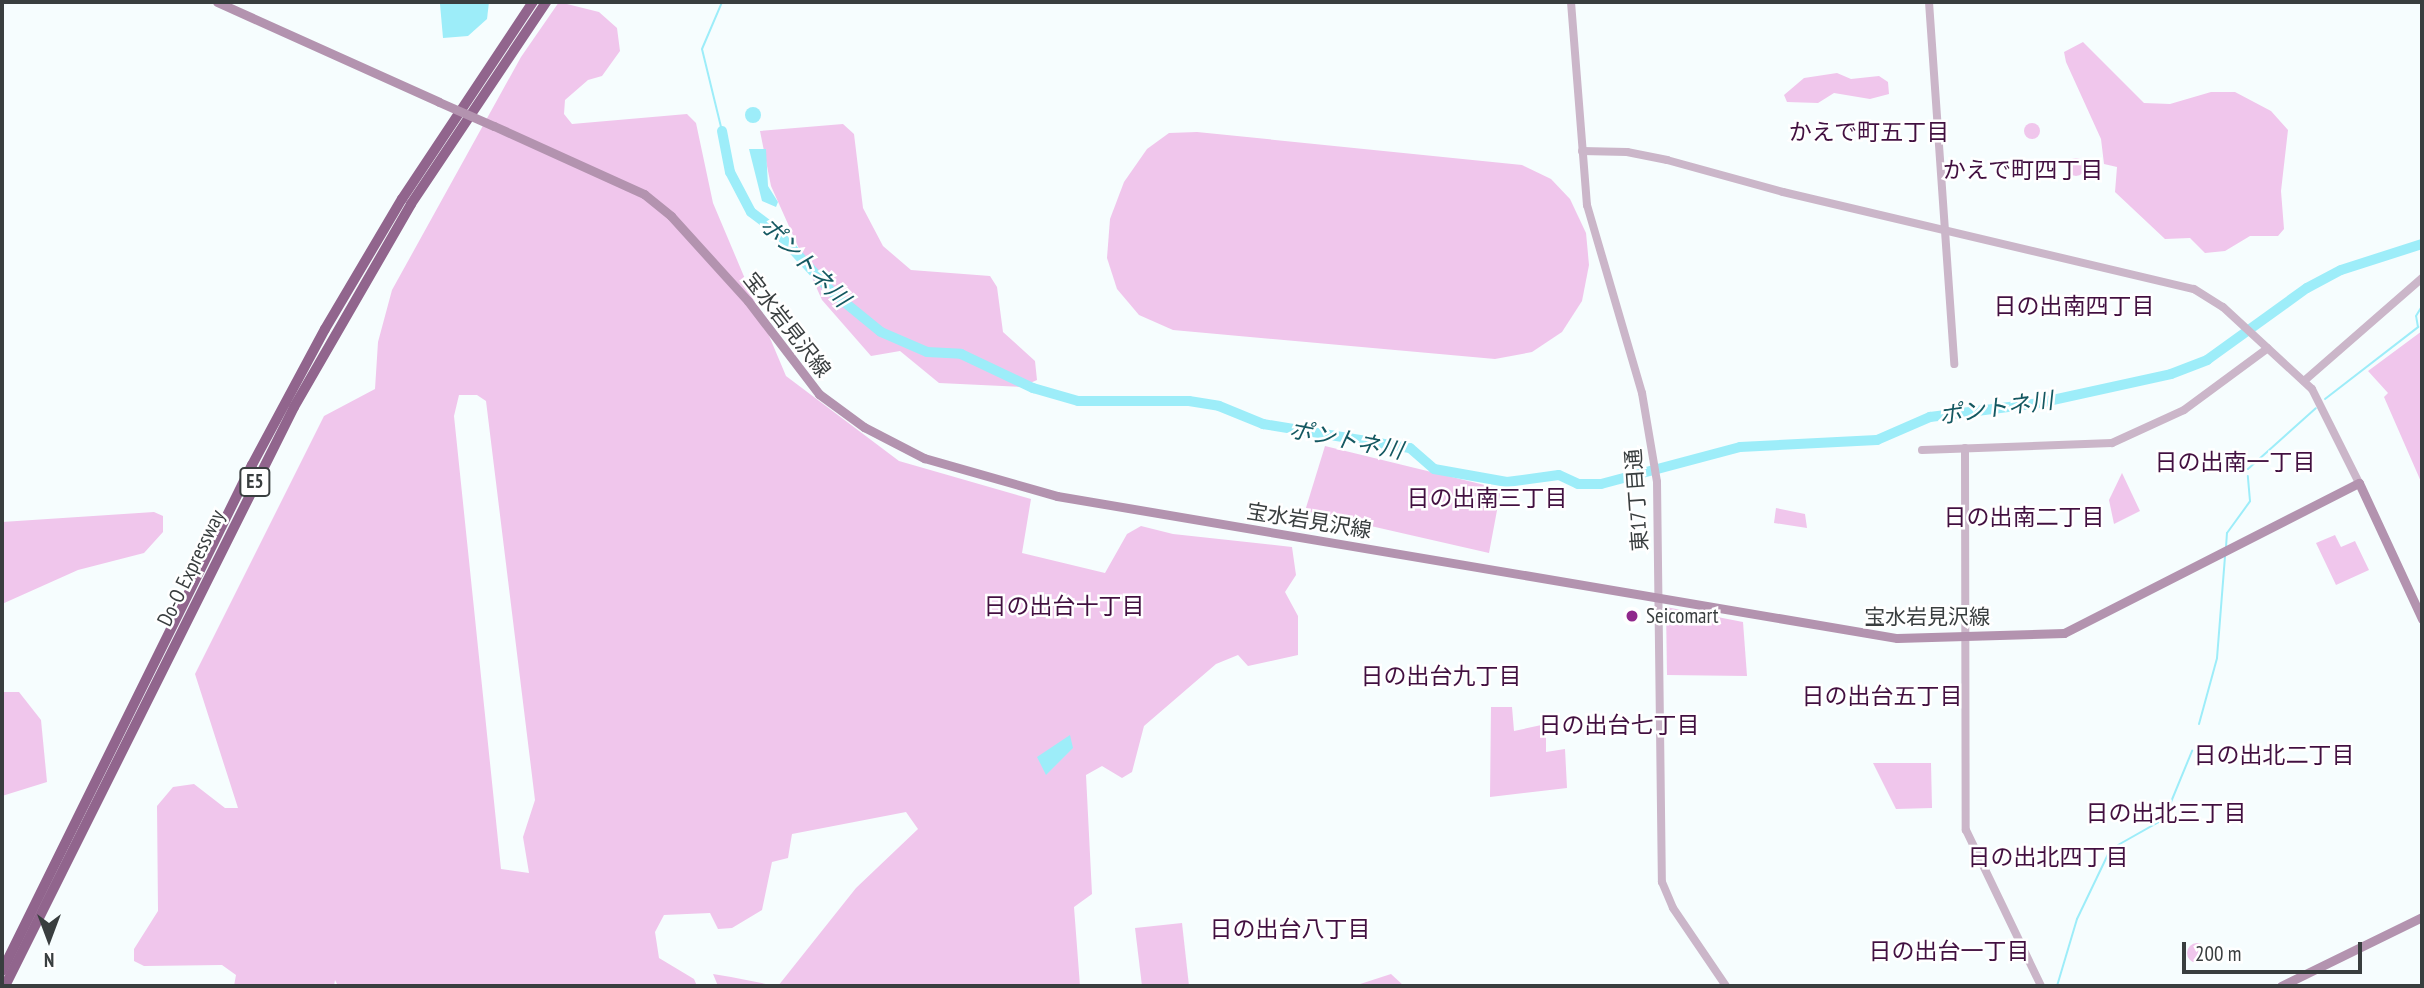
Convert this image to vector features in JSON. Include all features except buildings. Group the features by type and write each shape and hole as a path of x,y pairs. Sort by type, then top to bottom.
{"highway":[{"name":"Do-O Expressway","path":"2,971 229,510 318,341 402,199 533,2"},
{"name":"Do-O Expressway","path":"5,986 294,407 411,204 546,2"}],"main road":[{"name":"宝水岩見沢線","path":"217,2 644,194 671,216 748,301 819,394 864,427 911,452 1058,496 1869,637 2064,633 2359,483"},
{"path":"2359,483 2422,620"},
{"path":"2281,986 2422,917"}],"street":[{"name":"東17丁目通","path":"1571,2 1581,151 1593,232 1626,332 1653,450 1657,482 1662,882 1673,908 1726,986"},
{"path":"1929,2 1954,364"},
{"path":"1581,151 1655,157 1945,230 2185,286 2213,299 2304,381 2324,407 2359,483"},
{"path":"2304,381 2422,278"},
{"path":"1922,450 2112,443 2184,410 2268,348"},
{"path":"1965,448 1966,834 2041,986"}],"shaded area":[{"path":"559,2 599,12 617,28 620,51 602,76 588,80 565,100 564,114 572,124 687,114 696,123 713,203 786,376 899,461 1031,499 1022,553 1105,573 1127,534 1141,526 1173,534 1292,547 1296,575 1285,592 1298,616 1298,655 1248,666 1238,655 1216,664 1144,726 1132,772 1122,778 1102,766 1086,775 1092,894 1074,907 1080,986 778,986 856,888 918,829 906,812 792,834 788,858 772,862 762,910 732,928 718,929 710,913 664,915 655,932 659,958 694,979 697,986 338,986 335,980 334,986 234,986 236,975 222,965 144,966 134,961 134,949 158,911 157,806 173,787 194,784 225,808 238,808 195,674 324,416 375,389 378,342 392,290 521,57","holes":["459,395 477,395 486,401 535,800 523,837 529,873 501,869 454,416"]},
{"path":"2083,42 2144,103 2170,104 2211,92 2235,92 2271,111 2288,130 2281,191 2284,229 2278,236 2250,236 2225,251 2205,253 2190,238 2165,239 2115,192 2117,167 2104,164 2101,139 2066,62 2064,52"},
{"path":"1837,73 1851,79 1879,76 1888,82 1889,94 1870,99 1834,93 1818,103 1787,102 1784,95 1804,78"},
{"path":"2029,123 2035,123 2040,131 2038,137 2029,139 2024,134 2024,128"},
{"path":"843,124 854,134 863,208 883,246 911,270 990,276 997,287 1003,332 1035,361 1037,380 1021,387 939,383 900,351 871,356 822,300 771,186 760,131"},
{"path":"1197,132 1522,165 1551,179 1570,199 1586,233 1589,265 1582,301 1562,332 1532,352 1495,359 1173,330 1139,315 1117,289 1107,258 1110,219 1124,182 1147,149 1169,133"},
{"path":"2072,158 2080,158 2085,167 2083,174 2072,176 2067,171 2067,163"},
{"path":"2422,331 2422,484 2384,397 2388,393 2368,371"},
{"path":"1325,446 1501,489 1489,553 1305,511"},
{"path":"2122,473 2140,511 2114,524 2109,500"},
{"path":"1776,508 1805,514 1807,528 1774,523"},
{"path":"154,512 163,516 163,532 144,553 78,570 2,604 2,522"},
{"path":"2335,535 2341,547 2355,541 2369,570 2336,585 2316,543"},
{"path":"1666,607 1743,622 1747,676 1667,675"},
{"path":"2,692 19,692 41,720 47,782 2,796"},
{"path":"1491,707 1512,707 1514,731 1546,724 1546,752 1565,749 1567,788 1490,797"},
{"path":"1873,763 1931,763 1932,808 1896,809"},
{"path":"1182,923 1189,986 1142,986 1135,928"},
{"path":"2197,943 2204,946 2207,953 2204,960 2197,963 2190,960 2187,953 2190,946"},
{"path":"713,974 731,977 776,986 718,986"},
{"path":"1391,974 1404,986 1354,986"}],"water":[{"path":"489,2 487,19 468,36 443,38 440,4"},
{"path":"753,107 761,115 753,123 745,115"},
{"path":"749,149 766,149 768,186 778,202 776,207 762,201"},
{"path":"1070,735 1073,748 1046,775 1037,757"}],"waterway":[{"name":"ポントネ川","path":"722,2 702,49 722,131"},
{"name":"ポントネ川","path":"722,131 730,172 751,212 775,230 832,292 881,332 927,352 961,354 1033,388 1078,401 1189,401 1219,406 1263,424 1410,448 1434,469 1507,482 1559,475 1578,484 1601,484 1740,447 1877,440 1930,417 2039,403 2171,374 2207,360 2307,288 2341,270 2422,244"},
{"path":"2325,399 2418,327 2416,316 2422,306"},
{"path":"2248,469 2316,408"},
{"path":"2226,547 2227,533 2250,501 2248,476"},
{"path":"2199,724 2217,658 2225,556"},
{"path":"2118,845 2164,819 2192,751"},
{"path":"2057,986 2077,919 2110,850"}],"place":[{"name":"Seicomart","path":"1632,616"}],"district":[{"name":"かえで町五丁目","path":"1869,132"},
{"name":"かえで町四丁目","path":"2023,170"},
{"name":"日の出南四丁目","path":"2074,306"},
{"name":"日の出南一丁目","path":"2235,462"},
{"name":"日の出南三丁目","path":"1487,498"},
{"name":"日の出南二丁目","path":"2024,517"},
{"name":"日の出台十丁目","path":"1064,606"},
{"name":"日の出台九丁目","path":"1441,676"},
{"name":"日の出台五丁目","path":"1882,696"},
{"name":"日の出台七丁目","path":"1619,725"},
{"name":"日の出北二丁目","path":"2274,755"},
{"name":"日の出北三丁目","path":"2166,813"},
{"name":"日の出北四丁目","path":"2048,857"},
{"name":"日の出台八丁目","path":"1290,929"},
{"name":"日の出台一丁目","path":"1949,951"}]}
